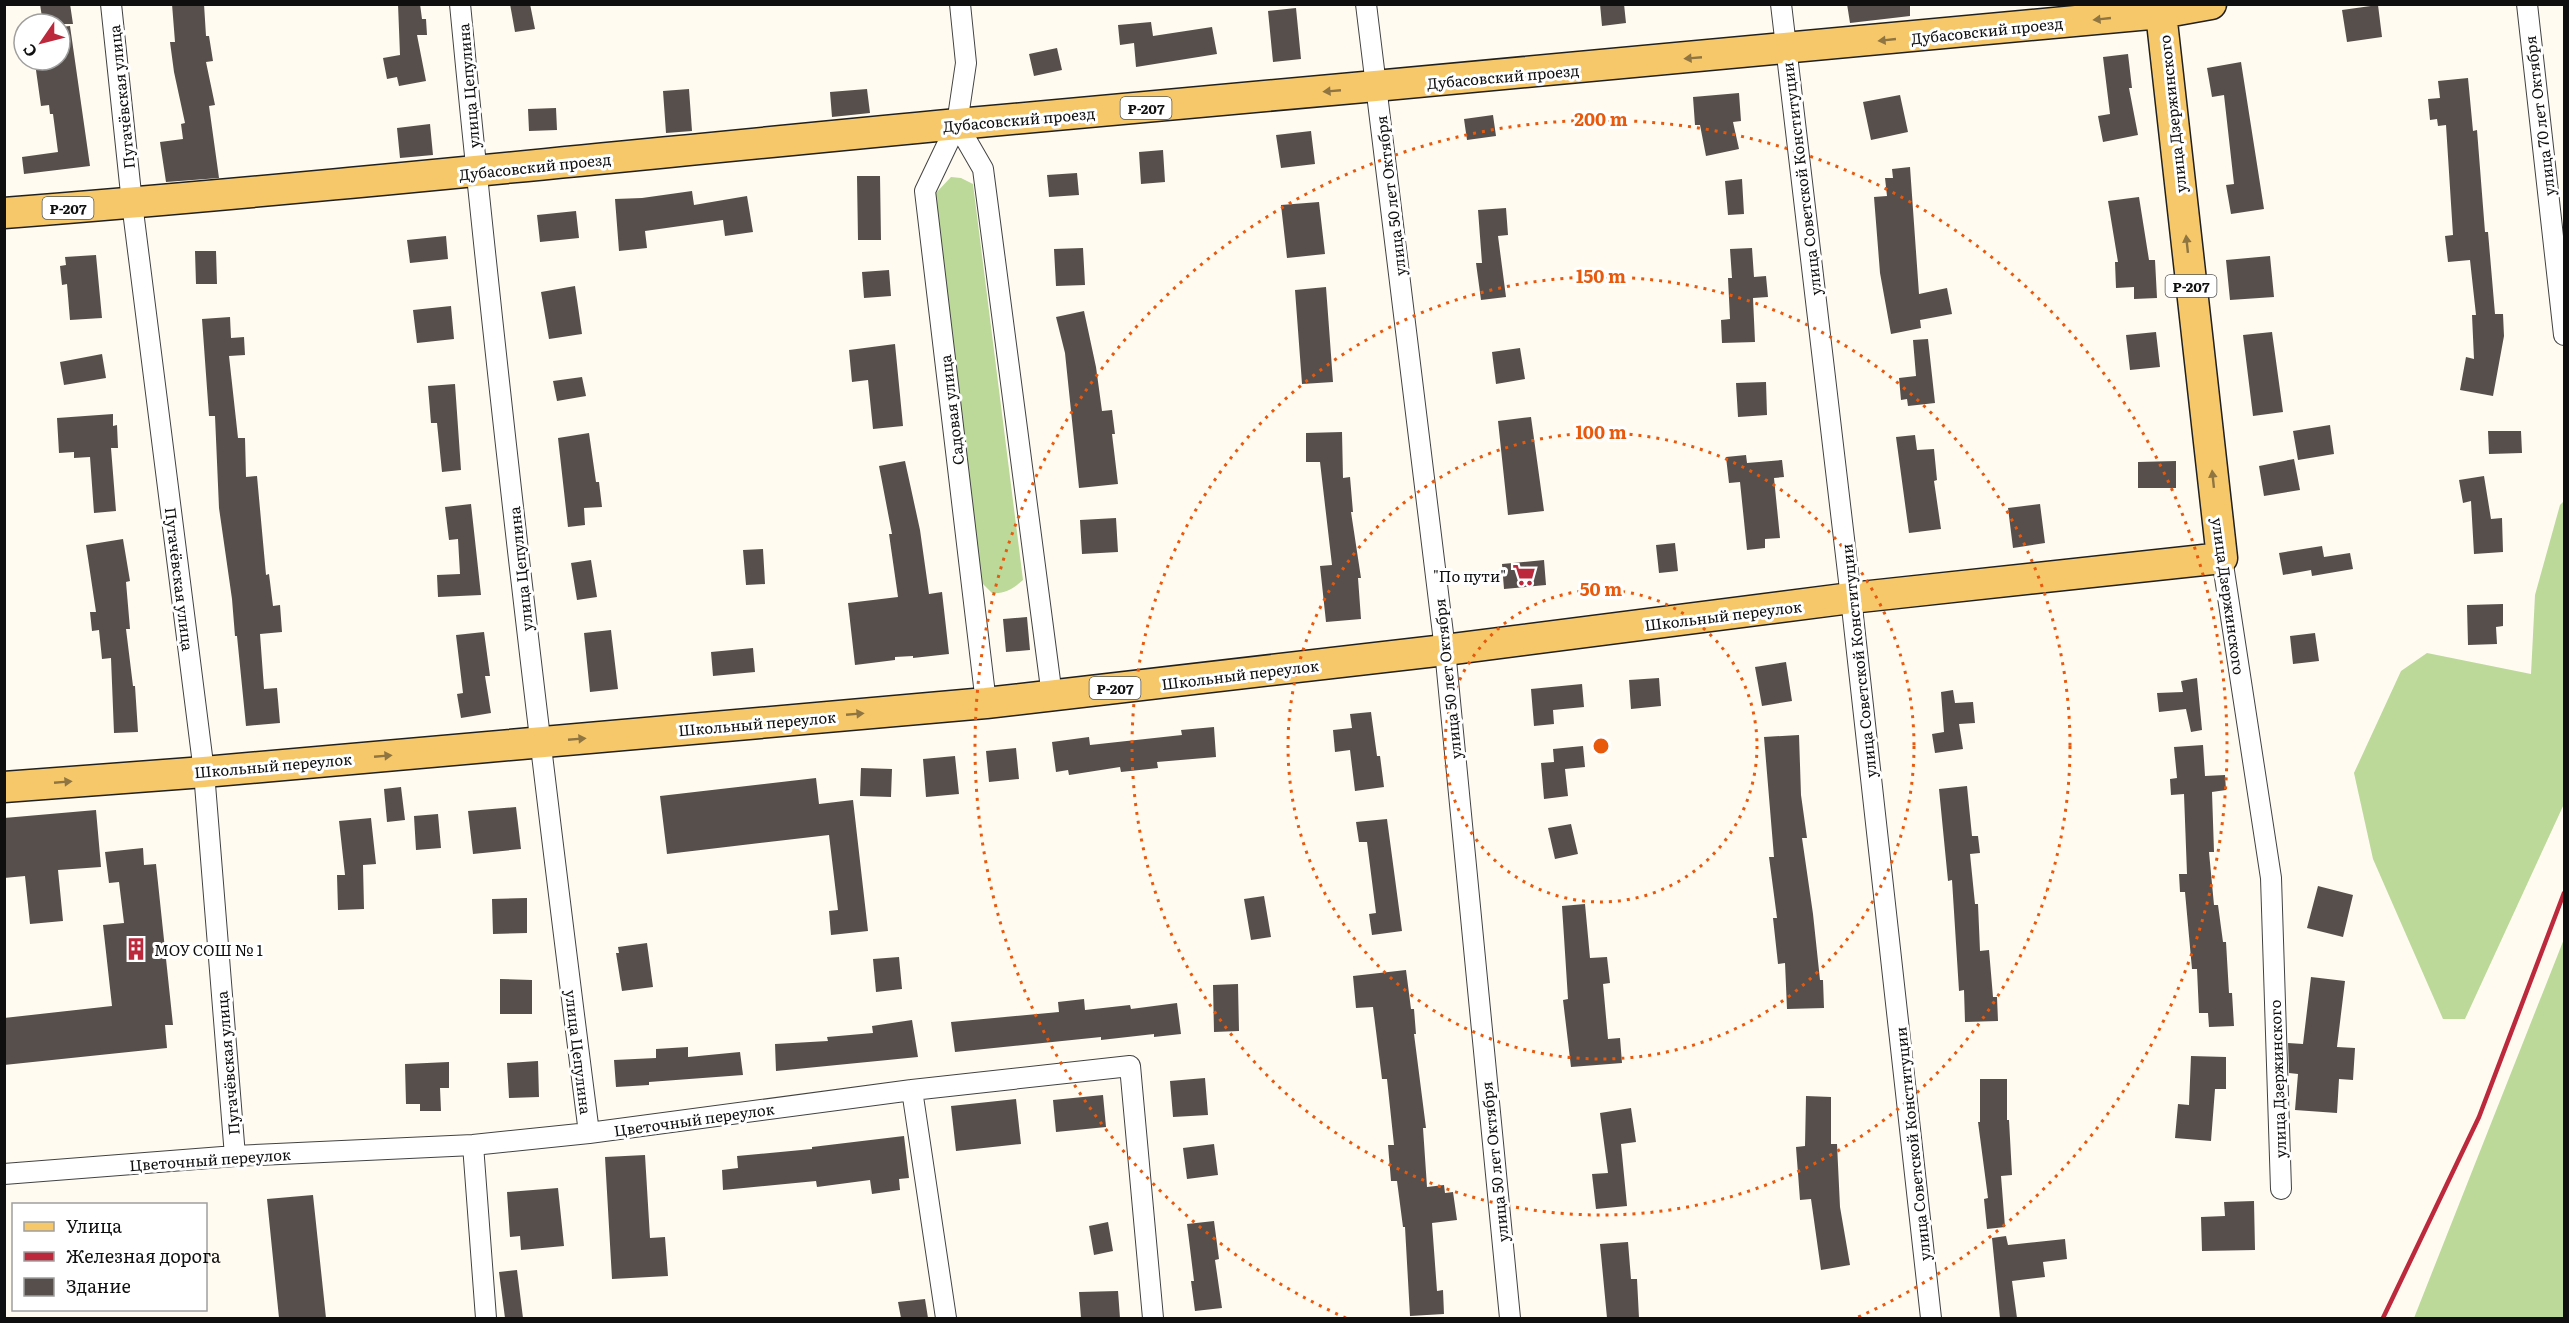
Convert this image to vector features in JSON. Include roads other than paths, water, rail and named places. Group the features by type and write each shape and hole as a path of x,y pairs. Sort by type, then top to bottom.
{"main road":[{"name":"Дубасовский проезд","path":"4,213 476,172 957,124 1786,49 2211,4"},
{"name":"улица Дзержинского","path":"2160,9 2222,558"},
{"name":"Школьный переулок","path":"4,787 204,772 986,703 1445,650 1851,598 2222,558"}],"street":[{"name":"Пугачёвская улица","path":"111,4 132,203 204,772 235,1156"},
{"name":"улица Цепулина","path":"460,4 476,172 540,742 589,1133"},
{"name":"Садовая улица","path":"960,4 966,63 957,124 925,191 986,703"},
{"name":"улица 50 лет Октября","path":"1366,4 1445,650 1510,1318"},
{"name":"улица Советской Конституции","path":"1781,4 1851,598 1931,1318"},
{"name":"улица 70 лет Октября","path":"2527,4 2565,335"},
{"path":"957,124 983,169 1052,696"},
{"name":"улица Дзержинского","path":"2222,558 2271,878 2281,1189"},
{"name":"Цветочный переулок","path":"4,1174 235,1156 472,1145 589,1133 912,1090 1130,1066 1153,1318"},
{"path":"912,1090 946,1318"},
{"path":"472,1145 486,1318"}],"railway":[{"path":"2383,1318 2479,1117 2564,893"}],"place":[{"name":"\"По пути\"","path":"1524,575"},
{"name":"МОУ СОШ № 1","path":"136,949"}]}
